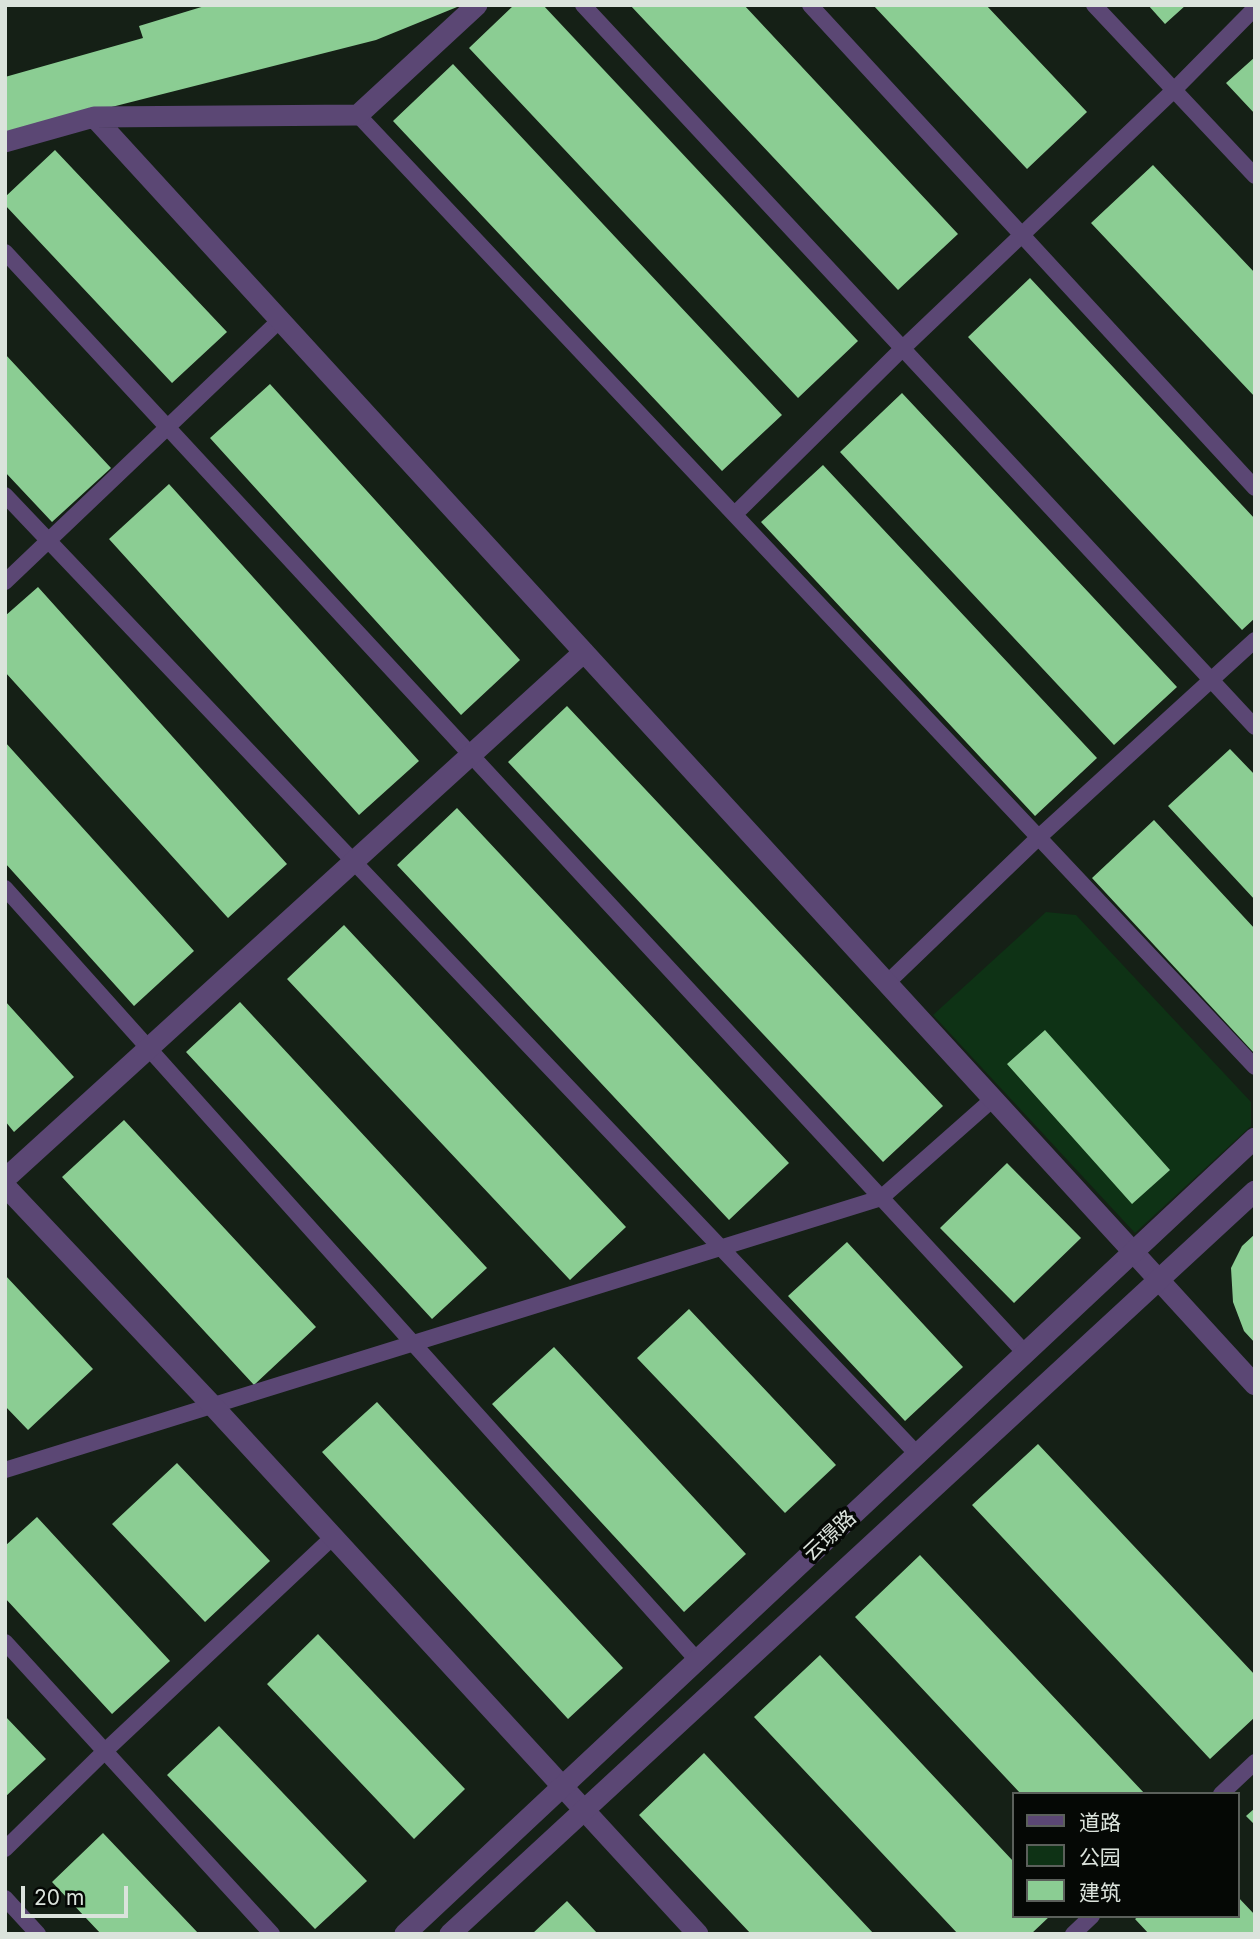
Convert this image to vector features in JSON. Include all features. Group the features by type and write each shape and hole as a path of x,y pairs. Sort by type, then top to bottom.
{"street":[{"path":"5,142 94,117 358,115 477,5"},
{"path":"94,117 1255,1385"},
{"path":"5,1179 584,652"},
{"name":"云璟路","path":"405,1934 1255,1138"},
{"path":"5,1186 212,1405 698,1934"},
{"name":"云璟路","path":"450,1934 1255,1191"}],"lane":[{"path":"583,5 1255,727"},
{"path":"810,5 1255,488"},
{"path":"1094,5 1255,176"},
{"path":"735,514 902,348 1174,90 1255,8"},
{"path":"358,115 1255,1067"},
{"path":"5,252 1025,1353"},
{"path":"5,582 280,320"},
{"path":"5,495 917,1454"},
{"path":"887,983 1039,837 1255,639"},
{"path":"5,888 697,1660"},
{"path":"5,1470 881,1198 993,1099"},
{"path":"5,1849 333,1536"},
{"path":"5,1643 272,1934"},
{"path":"1223,1792 1255,1762"},
{"path":"5,1898 38,1934"},
{"path":"1073,1934 1090,1918"}],"green space":[{"path":"1046,912 1076,915 1251,1102 1251,1126 1135,1233 933,1015"}],"building":[{"path":"208,5 462,5 376,40 5,134 5,77 143,38 139,26"},
{"path":"514,5 543,5 858,341 798,398 469,48"},
{"path":"630,5 744,5 958,234 898,290"},
{"path":"873,5 986,5 1087,112 1027,169"},
{"path":"1148,5 1186,5 1165,24"},
{"path":"1255,57 1255,114 1226,83"},
{"path":"453,64 782,415 722,471 393,121"},
{"path":"55,150 227,332 172,383 5,205 5,197"},
{"path":"1153,165 1255,273 1255,397 1091,223"},
{"path":"1030,278 1255,519 1255,618 1242,630 968,337"},
{"path":"5,354 111,468 52,522 5,472"},
{"path":"270,384 520,660 461,715 210,438"},
{"path":"902,393 1177,687 1114,745 840,452"},
{"path":"823,465 1097,758 1035,816 761,522"},
{"path":"169,484 419,761 359,815 109,539"},
{"path":"38,587 287,864 228,918 5,672 5,616"},
{"path":"567,706 943,1106 883,1162 508,762"},
{"path":"5,742 194,951 134,1006 5,863"},
{"path":"1230,749 1255,775 1255,900 1168,806"},
{"path":"457,808 789,1163 729,1220 397,865"},
{"path":"1154,820 1255,929 1255,1054 1092,878"},
{"path":"344,925 626,1227 570,1280 287,979"},
{"path":"5,1001 74,1077 14,1132 5,1121"},
{"path":"240,1002 487,1268 432,1319 186,1052"},
{"path":"1045,1030 1170,1170 1132,1204 1007,1064"},
{"path":"124,1120 316,1327 254,1385 62,1177"},
{"path":"1007,1163 1081,1238 1014,1303 940,1228"},
{"path":"1255,1234 1255,1343 1244,1331 1233,1302 1231,1268 1242,1246"},
{"path":"847,1242 963,1367 905,1421 788,1296"},
{"path":"5,1275 93,1369 28,1430 5,1406"},
{"path":"689,1309 836,1465 785,1513 637,1358"},
{"path":"554,1347 746,1554 684,1612 492,1404"},
{"path":"377,1402 623,1668 568,1719 322,1452"},
{"path":"1038,1444 1255,1675 1255,1717 1210,1759 972,1505"},
{"path":"177,1463 270,1561 205,1622 112,1524"},
{"path":"37,1517 170,1661 112,1714 5,1598 5,1546"},
{"path":"920,1555 1143,1792 1019,1792 855,1617"},
{"path":"318,1634 465,1789 414,1839 267,1684"},
{"path":"820,1655 1012,1860 1012,1918 1048,1918 1031,1934 958,1934 754,1717"},
{"path":"5,1716 46,1759 5,1797"},
{"path":"219,1726 367,1881 315,1929 167,1775"},
{"path":"704,1753 874,1934 751,1934 639,1815"},
{"path":"1255,1808 1255,1825 1246,1816"},
{"path":"103,1833 199,1934 101,1934 52,1882"},
{"path":"1239,1898 1255,1915 1255,1934 1149,1934 1135,1919 1239,1918"},
{"path":"567,1901 598,1934 532,1934"}]}
